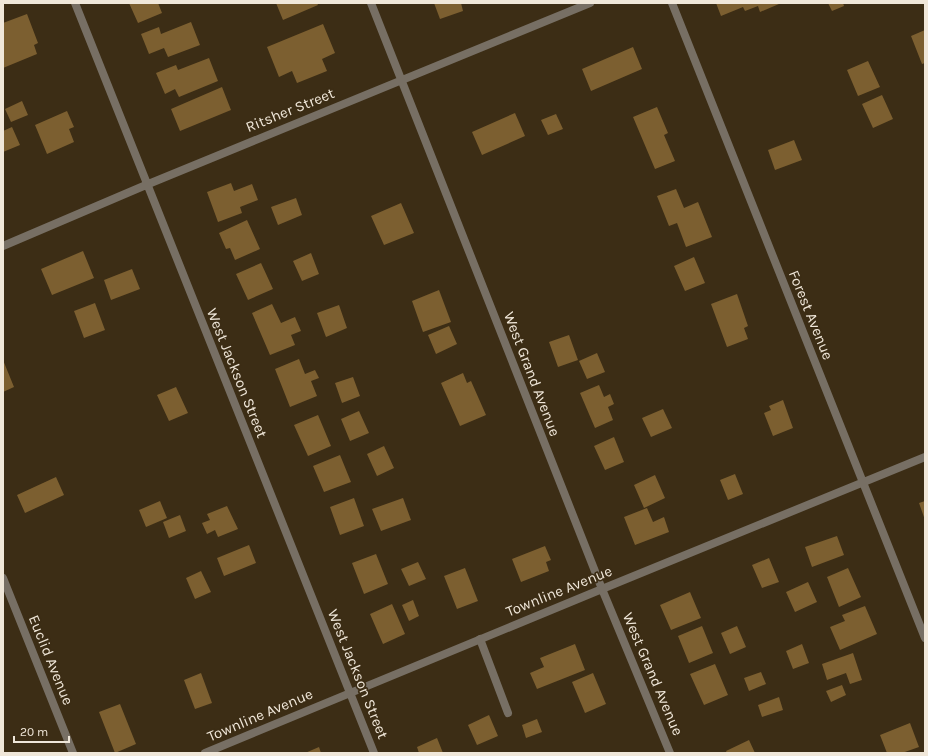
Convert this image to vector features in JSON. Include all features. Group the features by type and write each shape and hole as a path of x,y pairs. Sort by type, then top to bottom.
{"street":[{"name":"West Jackson Street","path":"75,3 374,753"},
{"name":"West Grand Avenue","path":"371,3 602,589 670,753"},
{"name":"Ritsher Street","path":"3,246 146,184 590,3"},
{"name":"Forest Avenue","path":"672,3 925,638"},
{"name":"Townline Avenue","path":"205,753 925,457"},
{"name":"Euclid Avenue","path":"3,578 73,753"},
{"path":"480,639 508,713"}],"building":[{"path":"129,3 158,3 162,13 138,23"},
{"path":"276,3 317,3 318,5 283,20"},
{"path":"434,3 461,3 463,11 440,19"},
{"path":"716,3 779,4 760,12 758,6 745,11 743,7 721,16"},
{"path":"828,3 843,3 844,6 832,11"},
{"path":"27,14 38,43 34,45 37,54 3,68 3,23"},
{"path":"191,22 200,45 168,57 164,48 149,54 141,34 159,27 161,34"},
{"path":"323,24 335,53 322,59 327,71 297,83 292,71 279,77 267,47"},
{"path":"925,30 925,63 922,64 911,36"},
{"path":"633,47 642,69 591,91 582,69"},
{"path":"209,58 218,81 179,97 175,89 165,94 156,73 176,65 178,70"},
{"path":"868,61 880,87 858,96 847,70"},
{"path":"222,87 231,110 180,131 171,109"},
{"path":"882,95 893,119 873,128 862,104"},
{"path":"22,101 28,115 11,122 5,109"},
{"path":"657,107 668,133 664,135 675,161 655,169 633,117"},
{"path":"67,111 74,127 69,129 74,142 47,154 35,125"},
{"path":"515,113 525,136 482,155 472,132"},
{"path":"556,114 563,129 548,135 541,120"},
{"path":"12,127 20,145 3,152 3,131"},
{"path":"794,140 802,160 775,170 768,150"},
{"path":"231,183 234,191 252,184 258,200 240,207 242,213 218,222 207,192"},
{"path":"676,189 684,208 698,202 712,237 686,247 677,223 669,226 657,196"},
{"path":"296,198 302,215 278,225 271,207"},
{"path":"401,203 414,233 384,245 371,216"},
{"path":"247,220 260,249 235,260 230,248 226,249 219,233"},
{"path":"83,251 94,278 52,295 41,269"},
{"path":"311,253 319,274 302,281 293,261"},
{"path":"694,257 705,283 685,291 674,266"},
{"path":"261,263 273,289 248,300 236,274"},
{"path":"132,269 140,289 111,300 104,280"},
{"path":"439,290 451,322 423,332 412,301"},
{"path":"737,294 748,326 744,328 748,339 727,347 711,304"},
{"path":"95,303 105,330 84,338 74,311"},
{"path":"272,304 281,323 295,317 301,331 291,335 295,345 270,355 252,313"},
{"path":"339,305 347,328 326,337 317,313"},
{"path":"449,326 457,344 436,354 428,335"},
{"path":"569,335 578,360 558,367 549,342"},
{"path":"597,353 605,372 587,379 579,361"},
{"path":"299,359 305,374 315,370 319,378 311,381 317,396 290,407 275,369"},
{"path":"3,360 14,387 3,392"},
{"path":"463,373 467,383 471,381 486,415 460,426 441,383"},
{"path":"353,377 360,396 342,403 335,383"},
{"path":"599,385 604,397 610,394 614,404 608,407 613,420 595,428 580,393"},
{"path":"176,387 188,413 169,421 157,395"},
{"path":"783,400 793,428 773,436 764,413 771,410 769,406"},
{"path":"663,409 672,428 651,437 642,418"},
{"path":"359,411 369,433 350,441 341,419"},
{"path":"318,415 331,446 308,456 294,425"},
{"path":"614,437 624,462 605,470 594,446"},
{"path":"384,446 394,468 377,476 367,454"},
{"path":"340,455 351,482 324,492 313,466"},
{"path":"735,474 743,494 728,500 720,480"},
{"path":"655,475 665,498 644,508 634,485"},
{"path":"56,477 64,495 25,513 17,495"},
{"path":"354,498 364,526 340,535 330,507"},
{"path":"403,498 411,520 381,531 372,509"},
{"path":"160,501 167,518 146,527 139,510"},
{"path":"925,501 925,520 919,503"},
{"path":"227,506 238,529 218,537 215,530 207,534 202,523 210,520 207,514"},
{"path":"647,508 653,522 664,517 669,532 635,545 624,517"},
{"path":"180,515 186,531 169,538 163,522"},
{"path":"837,536 844,555 812,567 805,547"},
{"path":"249,545 256,563 224,576 217,558"},
{"path":"545,546 551,560 546,562 549,571 521,582 512,559"},
{"path":"376,554 388,584 364,594 352,563"},
{"path":"769,558 779,582 762,588 752,565"},
{"path":"418,562 426,579 409,586 401,569"},
{"path":"465,568 478,601 457,609 444,576"},
{"path":"848,568 861,597 839,607 827,577"},
{"path":"201,571 211,592 195,599 186,578"},
{"path":"808,582 817,602 795,612 786,592"},
{"path":"690,592 701,618 671,630 660,605"},
{"path":"413,600 419,616 409,621 402,605"},
{"path":"392,604 405,634 383,644 370,614"},
{"path":"865,606 877,634 840,650 830,627 845,621 842,615"},
{"path":"702,626 713,653 689,663 678,636"},
{"path":"737,626 746,647 730,654 721,633"},
{"path":"575,644 585,670 537,689 530,673 544,667 540,658"},
{"path":"802,644 809,663 793,669 786,651"},
{"path":"853,653 862,680 850,684 846,673 827,680 822,664"},
{"path":"715,664 728,695 704,705 690,674"},
{"path":"761,672 766,684 749,691 744,678"},
{"path":"201,673 212,703 195,709 184,680"},
{"path":"593,673 606,704 585,713 572,682"},
{"path":"842,685 846,695 831,702 826,691"},
{"path":"779,697 783,710 762,717 758,705"},
{"path":"120,704 136,744 115,753 99,712"},
{"path":"489,715 498,736 477,745 468,725"},
{"path":"537,719 542,732 526,738 522,725"},
{"path":"910,723 919,747 902,753 887,753 880,735"},
{"path":"437,738 443,753 419,753 417,747"},
{"path":"749,740 755,753 727,753 726,751"},
{"path":"319,747 321,753 305,753"}]}
